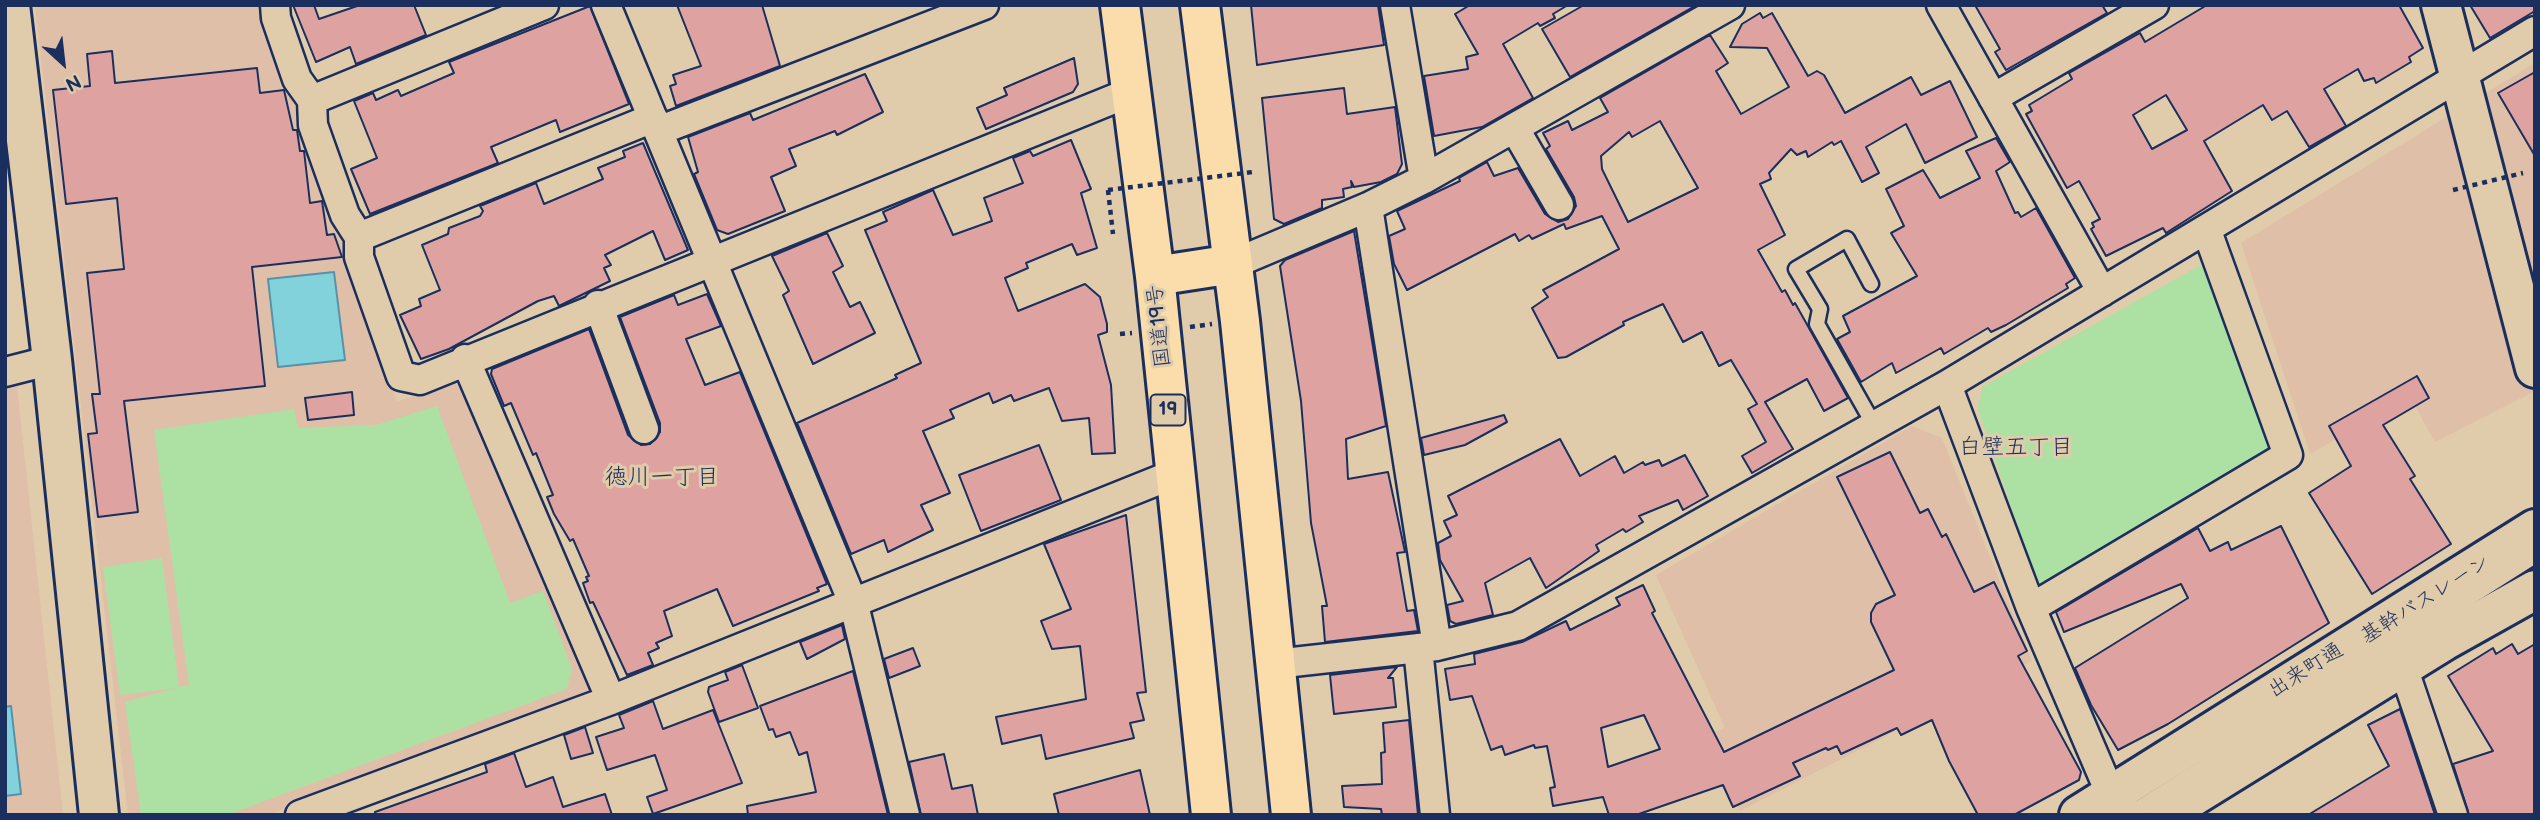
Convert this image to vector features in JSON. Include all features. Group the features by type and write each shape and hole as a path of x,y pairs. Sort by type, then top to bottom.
{"highway":[{"name":"国道19号","path":"1120,5 1155,276 1210,815"},
{"path":"1200,5 1240,321 1291,815"},
{"path":"1155,276 1233,264"}],"street":[{"path":"10,5 52,360 99,815"},
{"path":"275,5 276,18 297,79 312,100 313,125 345,215 359,237 359,257 401,376 419,380 598,305 1131,92"},
{"path":"312,100 544,5"},
{"path":"606,5 854,605 905,815"},
{"path":"359,237 656,124 984,5"},
{"path":"1395,5 1424,179"},
{"path":"1233,264 1368,207 1424,179 1730,5"},
{"path":"1941,5 2102,292"},
{"path":"1993,98 2154,5"},
{"path":"2441,5 2535,368"},
{"path":"1275,664 1428,647 1518,625 1947,385 2535,32"},
{"path":"1516,129 1559,205"},
{"path":"1368,207 1428,647 1434,815"},
{"path":"2031,608 2288,455 2207,231"},
{"path":"598,305 644,429"},
{"path":"465,359 611,700"},
{"path":"5,372 52,360"},
{"path":"1947,385 2031,608 2124,809"},
{"path":"300,815 611,700 854,605 1174,474"},
{"name":"出来町通","path":"2079,815 2124,809 2535,529"},
{"path":"2162,815 2444,641 2535,590"},
{"path":"2403,667 2454,815"}],"lane":[{"path":"1871,284 1847,239 1796,269 1820,309 1817,324 1874,425"},
{"name":"基幹バスレーン","path":"2124,809 2535,556"},
{"name":"基幹バスレーン","path":"2444,641 2535,569"}],"path":[{"path":"1113,234 1108,190 1253,172"},
{"path":"2454,190 2523,173"},
{"path":"1120,334 1240,321"}],"shaded area":[{"path":"35,5 260,5 397,402 452,382 460,385 593,688 588,698 267,815 128,815"},
{"path":"2535,63 2535,391 2435,442 2410,397 2310,454 2241,243"},
{"path":"17,387 63,815 5,815 5,390"},
{"path":"1912,426 1942,438 2032,661 1740,811 1706,736 1725,728 1656,575"}],"green space":[{"path":"2203,264 2270,451 2039,588 1978,410 1982,387"},
{"path":"437,406 510,603 543,591 572,669 567,689 227,815 141,815 125,702 177,688 120,695 103,567 162,558 179,687 189,685 154,430 294,409 298,428 376,425"}],"water":[{"path":"334,272 345,360 278,367 268,279"},
{"path":"11,706 21,794 5,796 5,707"}],"building":[{"path":"293,5 314,5 319,19 360,5 414,5 426,35 356,64 350,47 316,62"},
{"path":"677,5 762,5 780,66 676,106 670,86 676,84 673,75 701,66"},
{"path":"1251,5 1378,5 1384,45 1257,65"},
{"path":"1470,5 1568,5 1553,14 1555,18 1540,26 1538,23 1503,44 1533,98 1482,127 1434,136 1424,76 1468,69 1466,57 1478,54 1455,14"},
{"path":"1584,5 1693,7 1570,77 1542,29"},
{"path":"1975,5 2102,5 2107,13 2006,70 1995,52 2000,49"},
{"path":"2207,5 2399,5 2423,48 2409,57 2411,62 2376,83 2374,78 2364,81 2358,69 2324,89 2346,126 2309,147 2287,111 2272,120 2263,105 2204,141 2232,191 2166,233 2163,228 2106,256 2091,229 2094,227 2092,223 2100,219 2079,181 2067,188 2026,114 2032,111 2029,105 2072,79 2069,73 2140,33 2145,42","holes":["2166,95 2187,130 2152,149 2133,115"]},
{"path":"2470,5 2535,5 2535,11 2490,38"},
{"path":"590,6 629,104 560,132 556,120 491,147 498,163 370,214 351,169 377,158 354,101 373,93 376,100 398,90 401,96 454,73 449,62"},
{"path":"1760,13 1763,18 1772,13 1808,76 1817,71 1824,75 1845,113 1911,77 1921,95 1950,81 1977,137 1925,163 1906,124 1866,147 1879,173 1862,182 1841,141 1834,145 1832,142 1808,157 1806,151 1797,155 1791,149 1769,173 1771,179 1760,184 1785,235 1758,250 1782,292 1785,290 1793,305 1795,303 1848,398 1824,411 1807,379 1765,402 1793,449 1752,473 1742,456 1766,442 1748,409 1757,404 1731,360 1719,366 1702,332 1683,342 1663,304 1623,322 1624,325 1566,357 1558,358 1532,308 1548,297 1543,290 1619,249 1602,216 1566,229 1564,224 1532,239 1529,235 1519,241 1515,234 1407,290 1394,264 1389,236 1405,229 1397,211 1460,181 1459,178 1487,162 1494,176 1518,168 1545,214 1558,222 1568,219 1576,206 1574,197 1546,149 1550,146 1543,133 1568,121 1572,130 1608,112 1600,98 1710,35 1728,63 1716,71 1741,114 1789,87 1767,48 1730,47 1742,24","holes":["1660,121 1698,188 1628,222 1602,169 1601,156 1629,132 1632,137"]},
{"path":"112,51 115,83 257,68 260,93 284,90 293,130 297,130 300,151 304,151 310,203 322,201 327,235 334,234 342,257 252,267 265,386 124,401 138,512 98,517 88,434 97,433 92,394 100,394 87,273 124,269 117,198 66,204 53,90 90,86 87,54"},
{"path":"1074,58 1078,84 1073,92 986,129 977,108 1007,95 1004,88"},
{"path":"2535,72 2535,156 2498,93"},
{"path":"865,74 883,112 837,135 835,131 789,149 796,166 771,177 785,211 728,234 717,230 694,174 698,172 688,137 750,113 753,120"},
{"path":"1344,88 1347,114 1395,107 1402,164 1397,174 1381,182 1354,187 1351,181 1352,187 1343,189 1344,197 1322,200 1322,208 1284,224 1274,219 1262,98"},
{"path":"1996,138 2010,162 1996,171 2015,213 2018,212 2021,217 2036,208 2075,278 2066,284 2068,288 2006,325 1991,332 1988,328 1944,354 1941,348 1896,373 1892,363 1861,382 1837,339 1850,332 1843,316 1917,276 1891,233 1904,226 1886,189 1923,170 1940,198 1980,178 1966,151"},
{"path":"1071,140 1091,189 1081,193 1097,248 1077,255 1072,244 1026,263 1028,268 1005,278 1018,311 1085,284 1100,297 1107,332 1098,335 1111,385 1115,453 1092,454 1089,418 1062,421 1049,388 1014,401 1011,395 993,403 989,393 950,410 954,418 923,431 950,493 921,505 933,530 888,552 884,540 851,554 797,423 897,378 895,375 921,363 865,230 887,221 883,212 933,190 953,235 992,221 984,198 1023,183 1013,158 1030,151 1033,156"},
{"path":"643,143 688,250 665,260 653,231 605,255 611,265 604,268 610,281 559,306 554,296 538,301 449,349 421,359 400,315 421,306 419,299 440,290 422,245 448,234 449,228 480,216 483,211 480,206 536,183 544,204 603,179 598,168 625,157 623,151"},
{"path":"1354,231 1386,426 1346,439 1348,479 1388,472 1405,552 1397,553 1407,611 1414,610 1418,631 1325,642 1322,606 1327,606 1311,523 1301,401 1280,266 1285,260"},
{"path":"827,233 843,266 833,272 850,307 860,302 875,333 813,364 783,295 789,291 772,256"},
{"path":"707,294 721,326 686,339 705,385 740,372 827,584 817,588 819,591 733,626 717,589 664,611 672,636 656,643 659,648 648,653 653,665 627,675 593,602 590,603 583,583 588,581 586,577 589,576 573,539 570,541 554,514 547,497 553,495 536,453 533,455 511,403 504,406 491,374 492,369 589,329 628,435 641,445 650,444 660,432 660,423 620,317 674,295 678,305"},
{"path":"2417,376 2429,398 2383,425 2415,476 2410,479 2451,544 2372,594 2309,493 2351,466 2329,426"},
{"path":"352,392 354,415 308,420 305,398"},
{"path":"1504,415 1507,422 1465,445 1424,455 1421,438"},
{"path":"1560,439 1580,476 1615,456 1624,473 1643,462 1645,465 1659,460 1662,466 1685,455 1708,496 1683,510 1678,500 1639,516 1643,522 1626,532 1623,529 1596,545 1599,551 1546,588 1530,558 1485,583 1493,615 1456,624 1450,621 1447,605 1463,601 1440,560 1438,543 1451,536 1444,521 1457,515 1448,496"},
{"path":"1039,445 1061,500 981,531 959,475"},
{"path":"1890,452 1920,513 1928,509 1942,537 1946,534 1974,592 1994,582 2027,651 2018,656 2081,772 2079,780 2014,815 1978,815 1949,761 1932,720 1901,735 1897,728 1841,754 1837,746 1828,750 1826,748 1793,763 1800,776 1733,807 1723,785 1636,815 1609,815 1603,797 1553,806 1550,788 1555,787 1547,746 1535,748 1534,745 1505,755 1502,746 1491,750 1472,696 1450,700 1445,669 1475,664 1474,654 1522,642 1566,621 1570,630 1620,605 1616,598 1643,585 1655,611 1652,613 1724,752 1894,670 1871,622 1871,613 1876,604 1895,595 1837,477","holes":["1644,715 1660,749 1608,767 1601,728"]},
{"path":"1126,515 1146,692 1137,693 1144,720 1130,723 1134,738 1046,759 1041,735 1002,744 996,717 1086,699 1080,646 1052,649 1041,621 1071,609 1044,544"},
{"path":"2281,526 2329,623 2168,724 2118,750 2091,705 2075,668 2188,598 2181,584 2064,632 2056,612 2198,528 2210,551 2228,542 2231,550"},
{"path":"842,625 845,639 807,659 800,642"},
{"path":"2512,644 2518,654 2535,644 2535,815 2469,815 2453,764 2493,751 2448,676 2493,648 2496,654"},
{"path":"913,648 920,666 889,678 884,659"},
{"path":"742,665 758,708 719,722 708,692 709,687 728,680 725,672"},
{"path":"1397,667 1388,678 1393,678 1396,707 1334,714 1330,675"},
{"path":"853,671 888,815 748,815 747,806 816,792 807,752 799,755 790,732 776,737 773,729 769,730 760,706"},
{"path":"653,701 663,729 713,710 742,783 653,814 647,797 667,790 655,755 607,770 596,737 624,728 619,715"},
{"path":"2400,709 2435,815 2308,815 2389,766 2368,725"},
{"path":"1409,720 1418,815 1382,815 1381,809 1344,807 1342,786 1382,784 1381,753 1385,752 1383,723"},
{"path":"585,727 593,753 571,759 564,735"},
{"path":"514,753 526,787 553,777 563,807 605,794 612,815 375,815 375,812 487,772 485,764"},
{"path":"944,754 952,789 972,785 978,815 921,815 909,762"},
{"path":"1140,770 1150,815 1059,815 1054,794"}],"district":[{"name":"白壁五丁目","path":"2016,448"},
{"name":"徳川一丁目","path":"662,478"}]}
